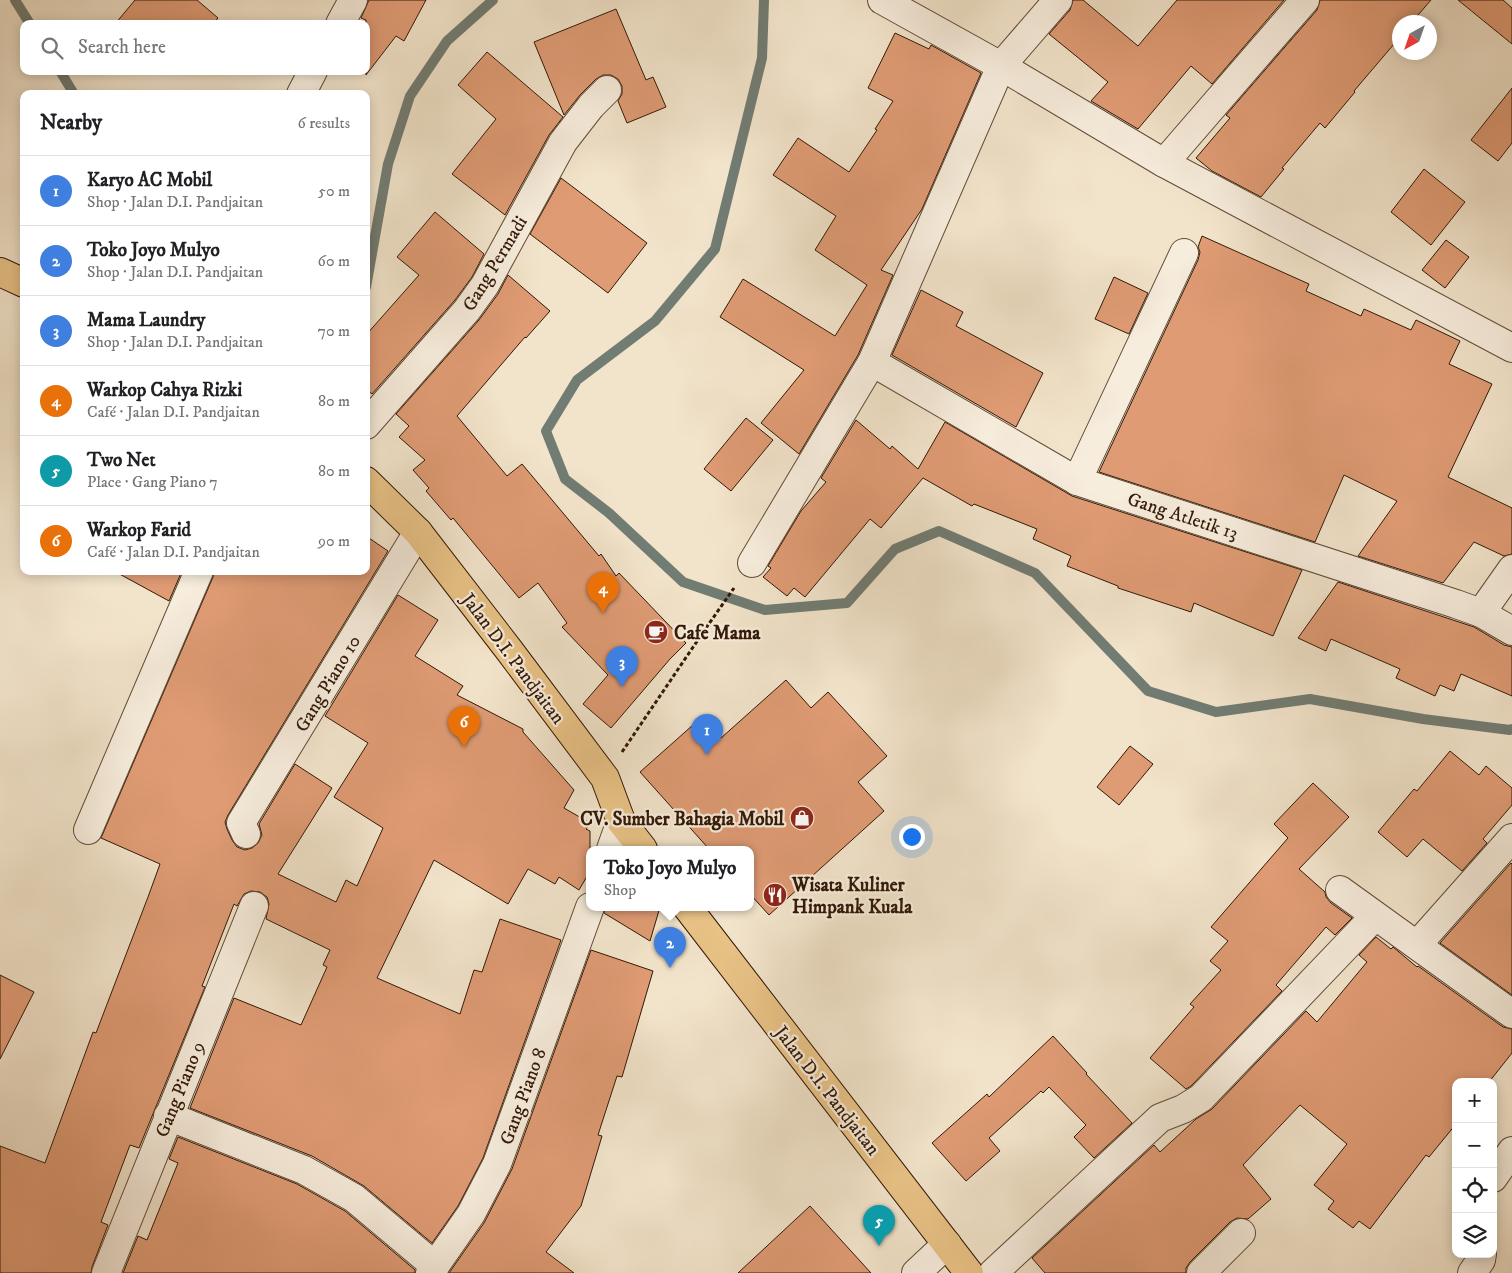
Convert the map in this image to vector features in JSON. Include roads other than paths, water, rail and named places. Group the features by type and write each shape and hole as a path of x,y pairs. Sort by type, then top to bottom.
{"main road":[{"path":"0,272 20,281"},
{"name":"Jalan D.I. Pandjaitan","path":"370,485 418,532 604,778 621,821 641,846"},
{"name":"Jalan D.I. Pandjaitan","path":"690,911 968,1273"}],"street":[{"path":"342,20 354,0"},
{"path":"882,0 1001,66 1164,163 1512,348"},
{"path":"752,563 872,362 1001,66 1058,0"},
{"path":"1164,163 1305,0"},
{"path":"303,90 312,75"},
{"name":"Gang Permadi","path":"370,420 467,310 485,285 563,142 591,106 607,90"},
{"path":"1077,481 1184,253"},
{"name":"Gang Atletik 13","path":"872,362 1077,481 1437,597 1481,613 1512,631"},
{"name":"Gang Piano 10","path":"246,834 241,823 418,532"},
{"path":"1481,613 1512,569"},
{"path":"88,830 197,575"},
{"path":"612,846 621,821"},
{"path":"1417,946 1512,838"},
{"path":"1340,890 1512,1014"},
{"name":"Gang Piano 9","path":"106,1273 254,906"},
{"name":"Gang Piano 8","path":"432,1270 471,1214 498,1164 589,911"},
{"path":"993,1273 1160,1118 1183,1109 1201,1098 1375,916"},
{"path":"168,1116 304,1170 354,1198 432,1270"},
{"path":"1497,1172 1512,1151"},
{"path":"1201,1273 1241,1233"},
{"path":"916,1273 947,1244"},
{"path":"1472,1273 1481,1258"}],"waterway":[{"path":"15,0 28,20"},
{"path":"370,265 388,164 410,96 447,41 493,0"},
{"path":"764,0 762,58 715,249 655,321 577,380 546,431 565,479 609,513 683,582 765,610 847,603 895,549 939,531 1035,573 1148,691 1216,712 1310,699 1423,719 1512,729"},
{"path":"62,75 72,90"}],"place":[{"name":"Warkop Cahya Rizki","path":"603,613"},
{"name":"Cafe Mama","path":"656,632"},
{"name":"Mama Laundry","path":"622,687"},
{"name":"Warkop Farid","path":"464,747"},
{"name":"Karyo AC Mobil","path":"707,755"},
{"name":"CV. Sumber Bahagia Mobil","path":"802,818"},
{"name":"Wisata Kuliner Himpank Kuala","path":"775,895"},
{"name":"Toko Joyo Mulyo","path":"670,968"},
{"name":"Two Net","path":"879,1246"}]}
